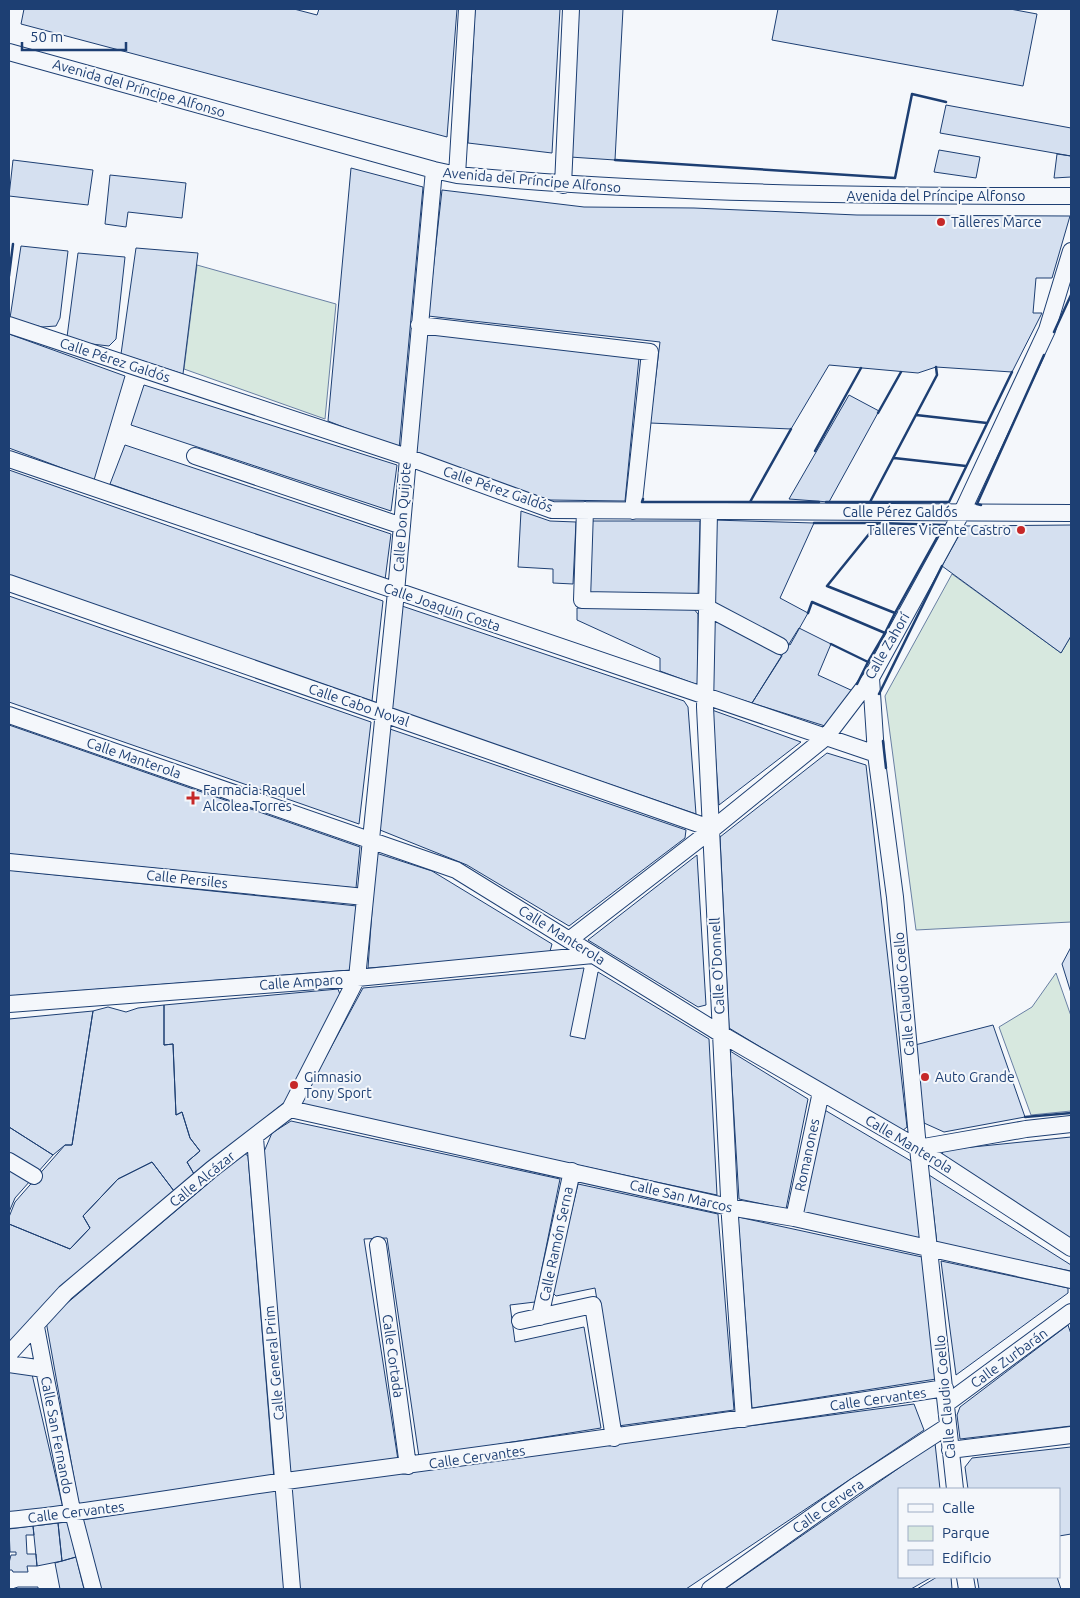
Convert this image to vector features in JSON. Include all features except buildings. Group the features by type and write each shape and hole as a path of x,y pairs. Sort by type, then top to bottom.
{"street":[{"path":"457,175 467,9"},
{"path":"563,185 571,9"},
{"name":"Avenida del Príncipe Alfonso","path":"9,52 457,175 563,185 857,196 1071,196"},
{"name":"Calle Don Quijote","path":"357,978 372,839 382,713 396,592 406,457 434,170"},
{"name":"Calle Zahorí","path":"569,940 826,737 871,678 962,512 1047,330 1071,251"},
{"name":"Calle Pérez Galdós","path":"9,325 406,457 552,510 1071,513"},
{"path":"419,325 650,352 633,511"},
{"path":"195,456 402,526"},
{"name":"Calle Joaquín Costa","path":"9,459 876,754"},
{"path":"585,510 582,600 706,604 780,646"},
{"name":"Calle O'Donnell","path":"709,512 704,696 729,1207 744,1418"},
{"name":"Calle Cabo Noval","path":"9,583 710,829"},
{"name":"Calle Claudio Coello","path":"871,678 876,754 895,897 918,1148 955,1488"},
{"name":"Calle Manterola","path":"9,715 372,839 456,870 721,1034 918,1148 1071,1248"},
{"name":"Calle Persiles","path":"9,862 365,897"},
{"name":"Calle Amparo","path":"9,1004 357,978 593,955"},
{"name":"Calle Alcázar","path":"9,1354 36,1327 65,1293 212,1169 256,1138 290,1109 357,978"},
{"name":"Romanones","path":"794,1218 821,1092"},
{"name":"Calle San Marcos","path":"290,1109 729,1207 794,1218 1071,1280"},
{"path":"918,1148 1026,1129 1071,1124"},
{"name":"Calle General Prim","path":"256,1138 292,1589"},
{"path":"9,1161 34,1176"},
{"name":"Calle Ramón Serna","path":"540,1316 572,1171"},
{"name":"Calle Cortada","path":"378,1245 408,1466"},
{"name":"Calle Ramón Serna","path":"520,1321 593,1305 614,1438"},
{"name":"Calle Zurbarán","path":"946,1396 1071,1312"},
{"name":"Calle San Fernando","path":"36,1327 73,1514 93,1589"},
{"name":"Calle San Fernando","path":"9,1364 44,1369"},
{"name":"Calle Cervantes","path":"9,1520 73,1514 283,1482 614,1438 744,1418 946,1396"},
{"name":"Calle Cervera","path":"710,1589 854,1487 948,1426"},
{"path":"950,1450 1071,1434"}],"green space":[{"path":"197,265 336,304 325,419 184,369"},
{"path":"952,574 1061,653 1071,636 1071,922 916,930 885,696"},
{"path":"1056,973 1071,1016 1071,1111 1031,1115 999,1027 1032,1007"}],"wall":[{"path":"615,160 895,178 912,94 946,102"},
{"path":"9,276 13,244"},
{"path":"1054,332 1071,295"},
{"path":"981,505 977,504 1044,355"},
{"path":"870,502 937,375 936,367"},
{"path":"815,451 861,368"},
{"path":"878,413 901,372"},
{"path":"826,502 949,502 1012,372"},
{"path":"916,415 987,423"},
{"path":"750,502 791,429"},
{"path":"894,458 966,466"},
{"path":"643,499 642,502 819,502"},
{"path":"814,523 878,523"},
{"path":"885,633 895,613 827,586 878,523 944,525 895,613"},
{"path":"879,694 942,566"},
{"path":"808,613 812,602 885,633 868,662"},
{"path":"831,644 868,662 857,684"},
{"path":"883,741 886,768"},
{"path":"1025,1117 1071,1113"}],"place":[{"name":"Talleres Marce","path":"941,222"},
{"name":"Talleres Vicente Castro","path":"1021,530"},
{"name":"Farmacia Raquel Alcolea Torres","path":"193,798"},
{"name":"Auto Grande","path":"925,1077"},
{"name":"Gimnasio Tony Sport","path":"294,1085"}]}
